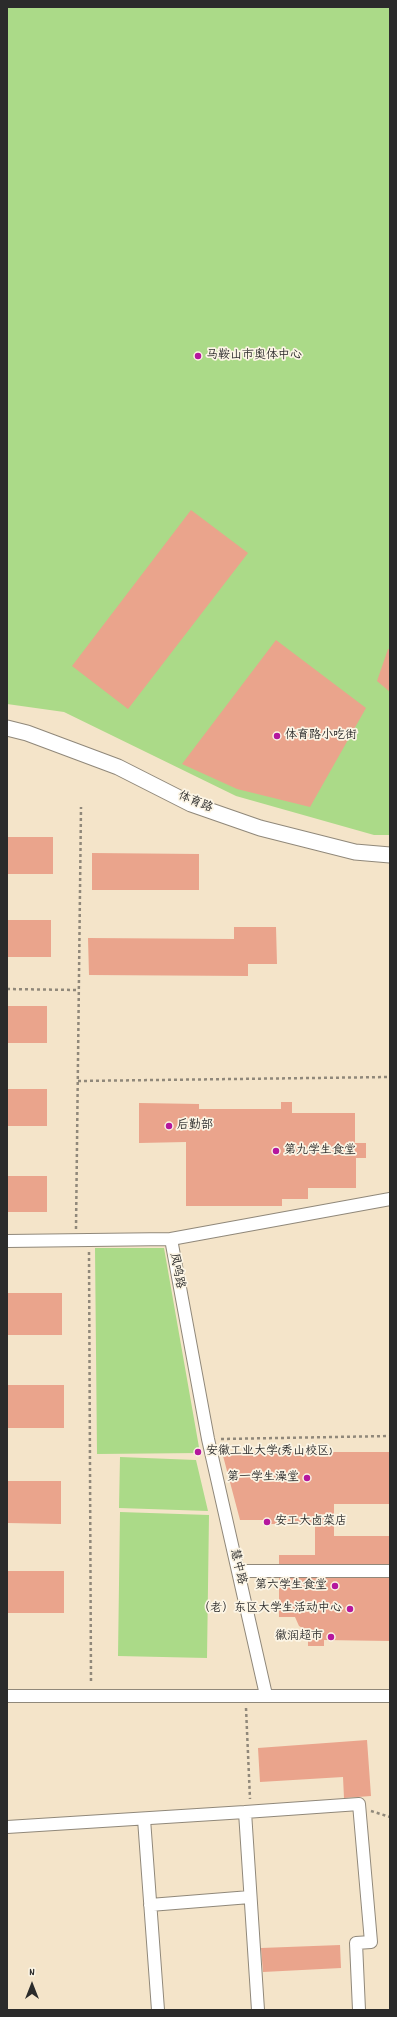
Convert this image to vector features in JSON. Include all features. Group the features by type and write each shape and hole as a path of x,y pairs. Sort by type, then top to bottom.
{"street":[{"name":"体育路","path":"7,728 27,733 118,766 191,804 260,828 355,852 390,854"},
{"path":"171,1239 390,1198"},
{"name":"凤鸣路","path":"7,1241 171,1239 208,1439"},
{"name":"慧中路","path":"208,1439 266,1695"},
{"path":"238,1571 390,1571"},
{"path":"7,1696 390,1696"},
{"path":"7,1828 358,1804 371,1942 356,1943 359,2010"},
{"path":"245,1812 258,2010"},
{"path":"144,1818 158,2010"},
{"path":"150,1905 250,1897"}],"path":[{"path":"76,1240 81,807"},
{"path":"7,989 78,990"},
{"path":"78,1080 390,1077"},
{"path":"89,1240 91,1696"},
{"path":"208,1439 390,1436"},
{"path":"245,1812 249,1807 250,1802 246,1708 253,1707"}],"green space":[{"name":"马鞍山市奥体中心","path":"7,7 390,7 390,835 374,835 236,796 64,712 7,704"},
{"path":"95,1248 164,1248 200,1453 97,1454"},
{"path":"120,1457 196,1460 208,1511 119,1508"},
{"path":"120,1512 209,1515 207,1658 118,1656"}],"building":[{"path":"191,510 248,553 128,709 72,666"},
{"name":"体育路小吃街","path":"276,640 366,708 310,807 237,789 182,764"},
{"path":"388,649 390,649 390,692 377,681"},
{"path":"7,837 53,837 53,874 7,874"},
{"path":"92,853 199,854 199,890 92,890"},
{"path":"7,920 51,920 51,957 7,957"},
{"path":"234,927 276,927 277,964 248,964 248,976 89,975 88,938 234,939"},
{"path":"7,1006 47,1006 47,1043 7,1043"},
{"path":"7,1089 47,1089 47,1126 7,1126"},
{"name":"第九学生食堂","path":"281,1102 292,1102 292,1113 355,1113 355,1143 366,1143 366,1158 356,1158 356,1188 308,1188 308,1199 282,1199 282,1206 186,1206 186,1142 139,1143 139,1103 199,1104 199,1109 281,1109"},
{"path":"7,1176 47,1176 47,1212 7,1212"},
{"path":"7,1293 62,1293 62,1335 7,1335"},
{"path":"7,1385 64,1385 64,1428 7,1428"},
{"path":"222,1452 390,1452 390,1504 334,1504 334,1536 390,1536 390,1564 279,1564 279,1555 315,1555 315,1524 264,1524 264,1520 240,1520"},
{"path":"7,1481 61,1481 61,1524 7,1523"},
{"path":"7,1571 64,1571 64,1613 7,1613"},
{"name":"第六学生食堂","path":"279,1578 390,1578 390,1641 324,1640 324,1646 308,1646 308,1631 299,1626 295,1617 279,1617"},
{"path":"367,1740 371,1796 344,1798 343,1777 260,1782 258,1748"},
{"path":"340,1945 341,1968 263,1972 261,1948"}],"place":[{"name":"马鞍山市奥体中心","path":"198,356"},
{"name":"体育路小吃街","path":"277,736"},
{"name":"后勤部","path":"169,1126"},
{"name":"第九学生食堂","path":"276,1151"},
{"name":"安徽工业大学(秀山校区)","path":"198,1452"},
{"name":"第一学生澡堂","path":"307,1478"},
{"name":"安工大卤菜店","path":"267,1522"},
{"name":"第六学生食堂","path":"335,1586"},
{"name":"（老）东区大学生活动中心","path":"350,1609"},
{"name":"徽润超市","path":"331,1637"}]}
